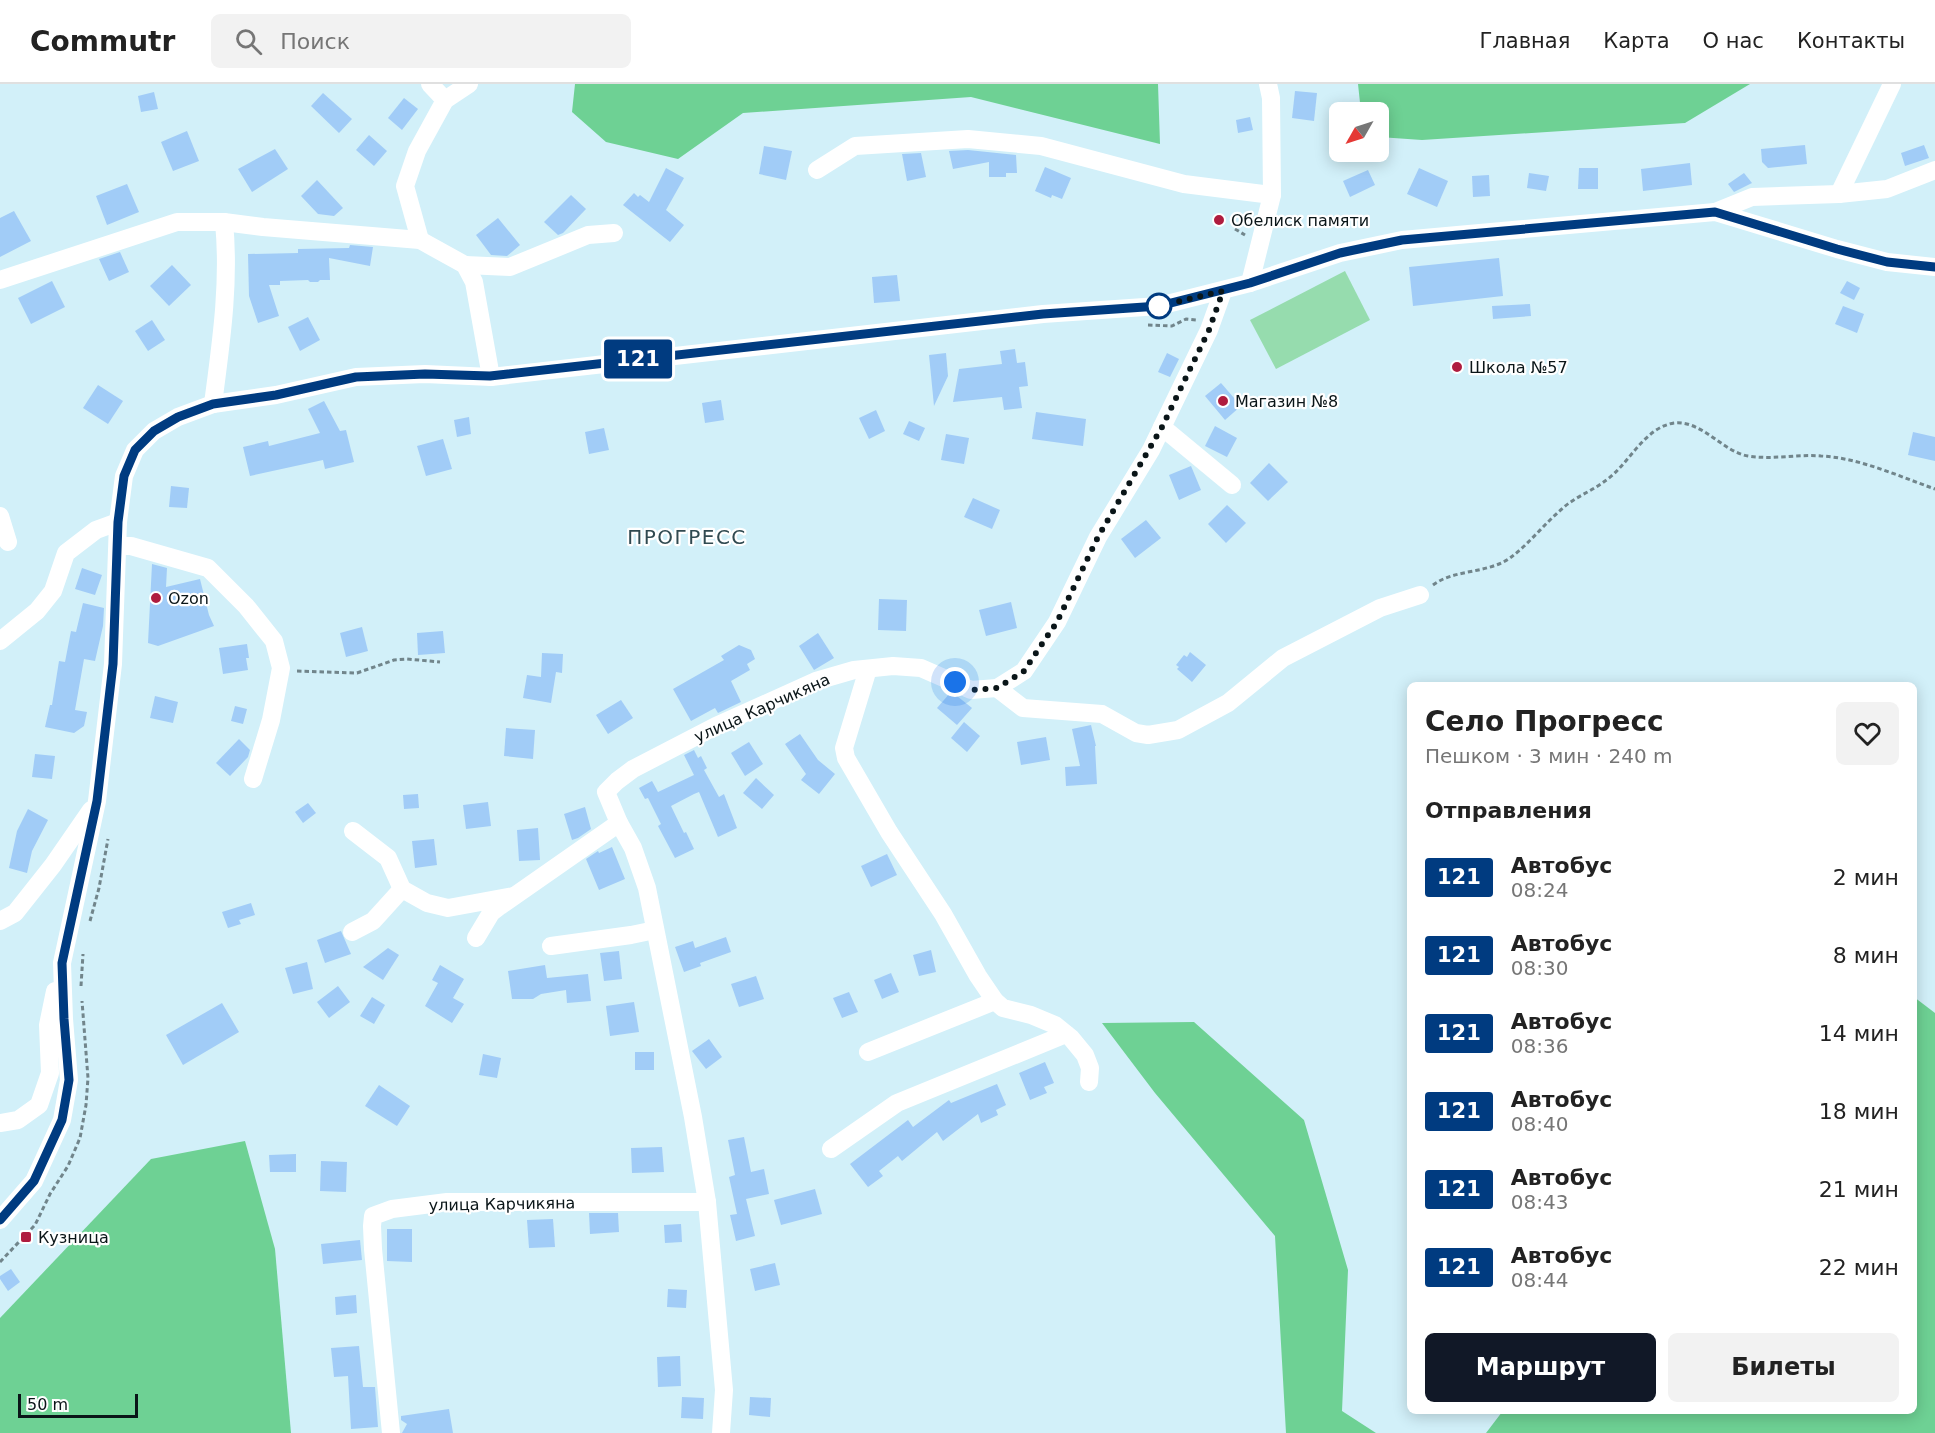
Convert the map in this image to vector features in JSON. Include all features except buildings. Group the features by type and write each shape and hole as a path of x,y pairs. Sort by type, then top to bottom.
{"street":[{"path":"430,84 445,100"},
{"path":"420,240 405,186 417,150 445,100 469,84"},
{"path":"1250,283 1272,195 1271,98 1268,84"},
{"path":"1839,194 1892,84"},
{"path":"817,170 855,146 968,139 1041,146 1184,184 1272,195"},
{"path":"0,1124 18,1120 39,1105 50,1073 48,1025 97,801 113,664 118,522 124,476 135,450 154,431 178,417 213,404 276,395 356,377 425,374 490,376 1043,314 1159,306 1223,291 1340,253 1402,240 1715,212 1752,197 1839,194 1887,189 1935,170"},
{"path":"1715,212 1887,262 1935,267"},
{"path":"2,283 177,222 224,222 420,240 465,265 510,267 588,235 614,233"},
{"path":"213,404 224,321 227,255 224,222"},
{"path":"465,265 474,282 490,376"},
{"path":"1223,291 1209,330 1162,427 1098,537 1057,622 1024,671 997,688 1023,708 1102,714 1136,733 1148,735 1178,730 1228,703 1283,658 1380,608 1420,595"},
{"path":"1162,427 1232,485"},
{"path":"0,516 8,542"},
{"path":"0,641 37,611 53,591 66,553 96,530 118,522"},
{"path":"118,546 131,546 208,568 246,606 274,641 281,668 271,720 253,779"},
{"name":"улица Карчикяна","path":"721,1433 724,1390 707,1202 693,1118 647,888 633,848 606,792 633,770 716,726 816,681 854,670 893,666 921,668 971,690 997,688"},
{"path":"868,669 844,748 846,758 889,832 943,914 995,1001 1003,1008 1031,1015 1055,1025 1066,1034 1085,1055 1090,1068 1089,1082"},
{"path":"0,921 15,913 53,865 97,801"},
{"path":"476,938 491,913 619,823"},
{"path":"353,831 388,858 402,889 427,903 448,908 514,896"},
{"path":"352,932 373,921 402,889"},
{"path":"552,946 655,930"},
{"path":"0,1220 34,1181 62,1120 69,1080 62,963"},
{"path":"868,1052 995,1001"},
{"path":"831,1149 897,1104 1066,1034"},
{"name":"улица Карчикяна","path":"392,1433 372,1226 374,1216 392,1209 447,1202 707,1202"}],"path":[{"path":"1420,595 1442,578 1478,572 1509,559 1565,505 1608,480 1642,442 1657,430 1674,423 1691,425 1746,456 1769,458 1821,456 1860,463 1935,489"},
{"path":"281,668 357,673 394,660 440,662"},
{"path":"88,929 99,888 109,832"},
{"path":"0,1262 35,1226 68,1166 80,1138 88,1078 81,996 84,947"}],"green space":[{"path":"575,84 1158,84 1160,144 971,97 743,113 678,159 606,142 572,112"},
{"path":"1358,84 1750,84 1685,123 1422,140 1389,138 1389,102 1360,102"},
{"path":"1345,271 1370,320 1276,369 1250,320"},
{"path":"1917,999 1935,1013 1935,1433 1486,1433 1500,1414 1917,1414"},
{"path":"1194,1022 1304,1120 1348,1270 1342,1411 1376,1433 1286,1433 1275,1236 1155,1093 1102,1023"},
{"path":"245,1141 275,1249 291,1433 0,1433 0,1318 151,1159"}],"bus line":[{"name":"121","path":"0,1220 34,1181 62,1120 69,1080 62,963 97,801 113,664 118,522 124,476 135,450 154,431 178,417 213,404 276,395 356,377 425,374 490,376 1043,314 1159,306 1223,291 1340,253 1402,240 1511,229 1715,212 1887,262 1935,267"}],"place":[{"name":"Обелиск памяти","path":"1219,220"},
{"name":"Школа №57","path":"1457,367"},
{"name":"Магазин №8","path":"1223,401"},
{"name":"Ozon","path":"156,598"},
{"name":"Кузница","path":"26,1237"}],"district":[{"name":"ПРОГРЕСС","path":"687,537"}],"route":[{"path":"955,682 971,690 997,688 1024,671 1057,622 1098,537 1150,450 1209,330 1223,291 1159,306"}]}
